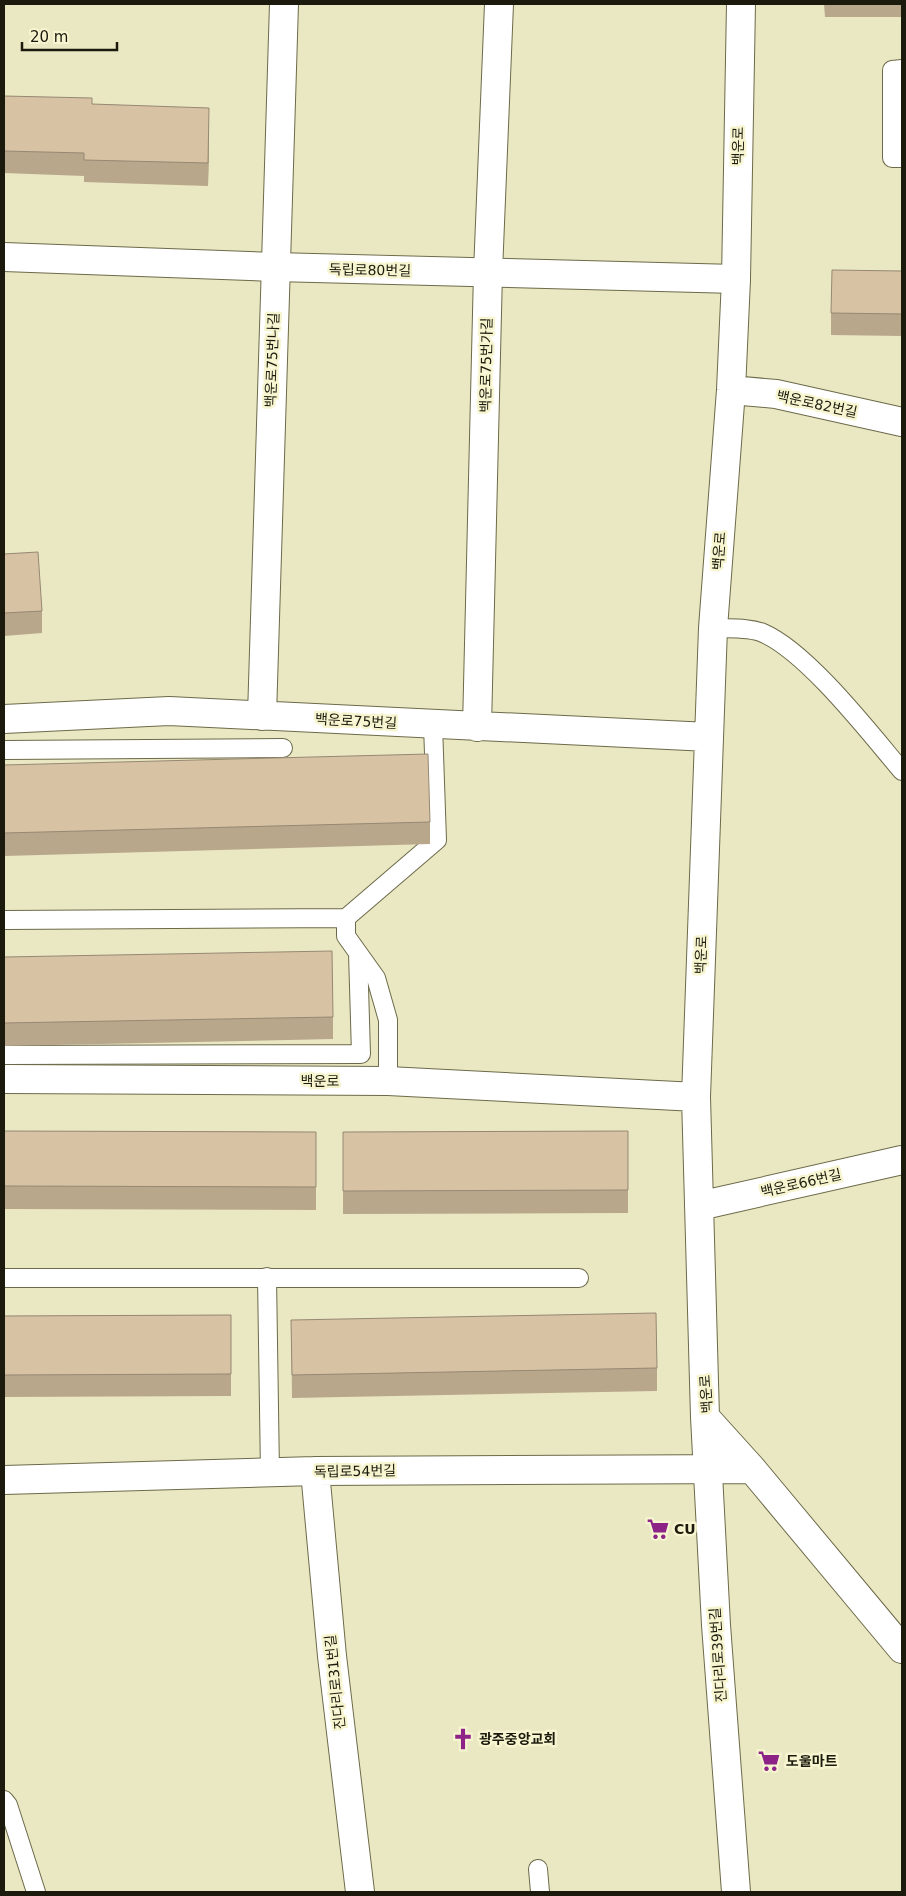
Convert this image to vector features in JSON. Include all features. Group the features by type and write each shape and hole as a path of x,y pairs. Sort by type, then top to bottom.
{"street":[{"name":"백운로75번나길","path":"262,716 284,4"},
{"name":"백운로75번가길","path":"477,727 488,272 499,4"},
{"name":"백운로","path":"741,4 736,279 731,390 713,628 696,1097 705,1417 752,1469 902,1649"},
{"name":"독립로80번길","path":"4,257 275,267 736,279"},
{"name":"백운로82번길","path":"731,390 776,394 902,422"},
{"name":"백운로75번길","path":"4,719 169,711 709,737"},
{"name":"백운로","path":"4,1079 388,1082 696,1097"},
{"name":"백운로66번길","path":"699,1206 902,1160"},
{"name":"진다리로39번길","path":"705,1417 716,1625 736,1892"},
{"name":"독립로54번길","path":"4,1480 270,1474 315,1471 752,1469"},
{"name":"진다리로31번길","path":"315,1471 332,1656 360,1892"}],"lane":[{"path":"902,69 892,70 892,158 902,158"},
{"path":"713,628 761,632 783,644 856,717 902,771"},
{"path":"4,920 346,918 436,840 434,725"},
{"path":"4,750 283,748"},
{"path":"346,918 346,936 376,978 388,1020 388,1082"},
{"path":"4,1055 361,1054 358,952"},
{"path":"267,1277 270,1474"},
{"path":"4,1278 579,1278"},
{"path":"4,1800 8,1805 36,1892"},
{"path":"538,1869 540,1892"}],"building":[{"path":"4,96 92,98 92,104 209,108 208,163 84,160 84,153 4,151"},
{"path":"832,270 902,271 902,314 831,313"},
{"path":"38,552 42,611 4,613 4,554"},
{"path":"428,754 430,822 4,833 4,765"},
{"path":"332,951 333,1017 4,1023 4,957"},
{"path":"4,1131 316,1132 316,1187 4,1186"},
{"path":"628,1131 628,1190 343,1191 343,1132"},
{"path":"656,1313 657,1368 292,1375 291,1320"},
{"path":"231,1315 231,1374 4,1375 4,1316"}],"place":[{"name":"CU","path":"658,1529"},
{"name":"광주중앙교회","path":"463,1739"},
{"name":"도울마트","path":"769,1761"}]}
